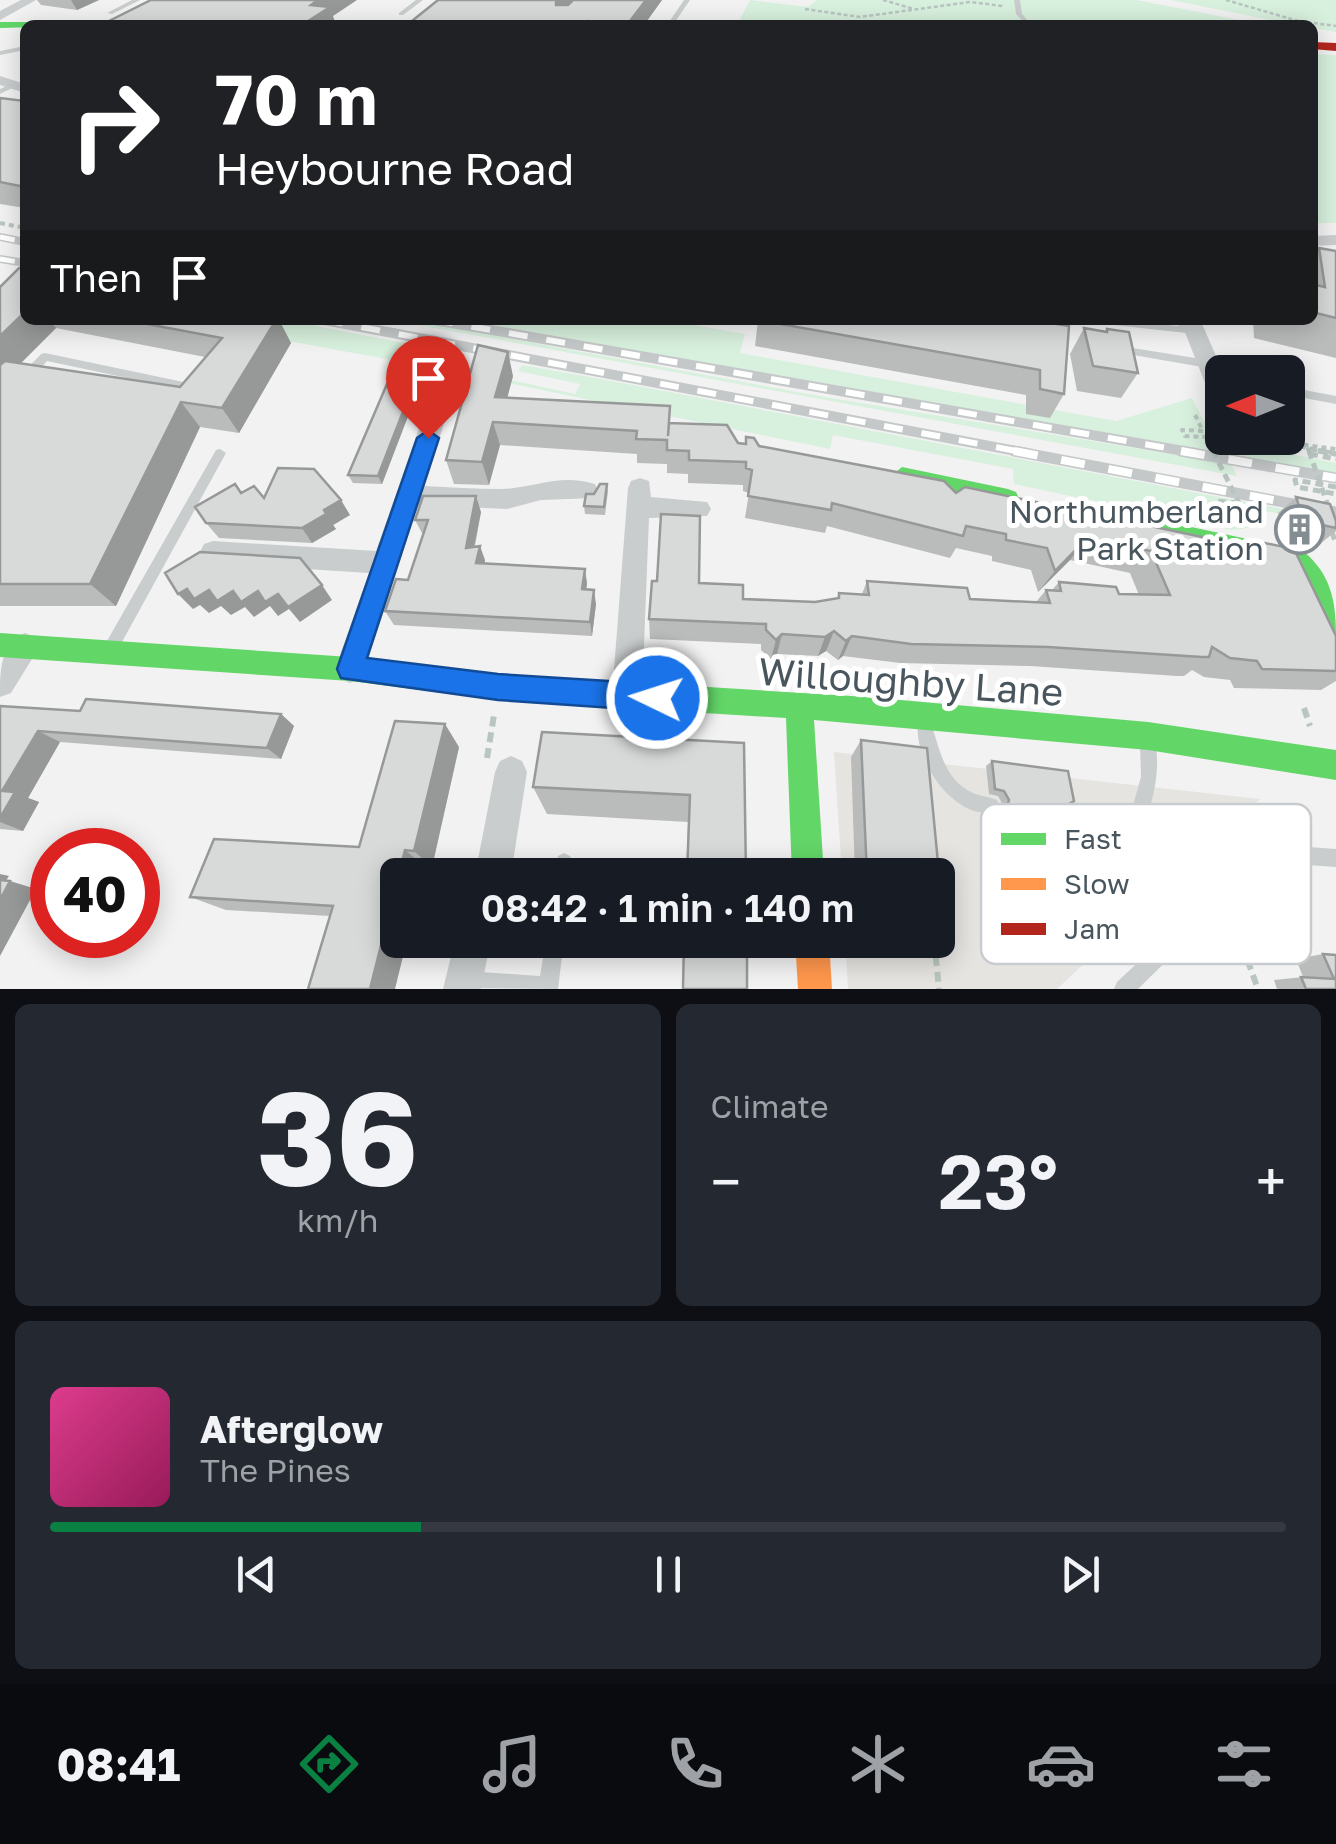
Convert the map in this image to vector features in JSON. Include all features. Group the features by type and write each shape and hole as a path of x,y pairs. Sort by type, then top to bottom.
{"street":[{"path":"0,12 111,19"},
{"path":"0,29 27,12"},
{"path":"1195,325 1208,355"},
{"path":"350,669 447,380"},
{"path":"879,472 1032,503"},
{"path":"409,495 506,499 540,490 586,491"},
{"path":"627,696 632,600 628,582 639,497 698,509"},
{"path":"1071,510 1284,554 1303,563 1336,624"},
{"path":"213,552 385,562"},
{"path":"0,683 13,646"},
{"name":"Willoughby Lane","path":"13,646 350,669 498,687 923,715 1148,736 1336,764"},
{"path":"799,706 807,858"},
{"path":"496,858 512,772"},
{"path":"463,985 469,958"},
{"path":"813,958 815,989"}],"lane":[{"path":"111,19 137,0"},
{"path":"401,14 420,0"},
{"path":"1096,346 1205,370"},
{"path":"11,392 45,357 196,389"},
{"path":"1305,394 1336,400"},
{"path":"108,652 220,452"},
{"path":"923,715 929,752 942,782 981,805"},
{"path":"1142,804 1149,777 1148,736"},
{"path":"1311,856 1336,858"},
{"path":"463,985 548,987 552,958"},
{"path":"1124,989 1150,964"}],"path":[{"path":"884,0 921,10"},
{"path":"1226,0 1298,20"},
{"path":"805,9 860,17 970,2 1017,4"},
{"path":"1195,415 1203,431 1182,430 1185,436 1206,437 1239,503 1214,502 1218,509 1244,510 1251,526"},
{"path":"1305,447 1336,454"},
{"path":"1305,449 1336,454"},
{"path":"1329,508 1308,449 1336,454"},
{"path":"1323,489 1336,492"},
{"path":"1336,529 1332,532 1336,544"},
{"path":"498,687 486,762 512,772"},
{"path":"1304,708 1311,729"},
{"path":"936,958 939,989"},
{"path":"1249,964 1258,989"}],"shaded area":[{"path":"834,752 1260,799 1255,804 981,804 981,964 1084,964 1057,989 848,989 846,958 955,958 955,858 841,858"}],"green space":[{"path":"750,0 808,7 817,0 1136,0 1239,20 740,20"},
{"path":"1171,0 1336,0 1336,32 1318,29 1318,20 1270,20"},
{"path":"1318,54 1336,55 1336,223 1318,223"},
{"path":"201,325 312,325 439,350 454,368 575,394 580,384 518,371 522,365 601,379 1309,514 1311,520 1251,508 1255,527 1232,530 1014,484 1013,469 833,435 830,449 425,366"},
{"path":"419,325 437,325 819,396 1231,464 1237,476"},
{"path":"491,325 694,325 745,334 740,353 1116,421 1192,398 1205,423 1205,450"},
{"path":"1233,455 1296,455 1336,463 1336,473"}],"building":[{"path":"151,0 318,0 311,5 330,7 310,20 111,20"},
{"path":"438,0 556,0 556,5 568,5 573,0 646,0 631,20 413,20"},
{"path":"0,98 20,100 20,186 0,182"},
{"path":"1319,248 1336,251 1336,318 1318,314 1318,285 1325,287"},
{"path":"20,268 20,317 0,336 0,287"},
{"path":"153,325 273,325 222,408 181,402 90,584 0,584 0,365 5,361 180,387 222,338"},
{"path":"786,325 1069,326 1064,394 1040,389 1040,370"},
{"path":"1084,328 1129,332 1138,373 1093,366"},
{"path":"478,345 508,352 495,397 670,406 668,436 669,423 727,425 738,443 746,444 746,437 754,438 759,446 944,481 956,493 965,487 1207,538 1258,546 1255,541 1294,549 1336,636 1336,671 1262,669 1257,661 1230,658 1212,647 1209,657 1202,657 1048,647 911,644 852,636 846,641 834,631 825,637 782,634 776,640 766,630 766,624 649,619 652,581 657,581 661,514 700,516 699,583 743,585 743,599 815,602 839,598 839,593 869,595 867,581 967,588 970,599 1050,603 1046,590 1061,591 1059,582 1116,587 1119,594 1170,595 1151,551 1087,538 1055,571 1047,548 1006,540 1006,534 966,526 963,536 832,503 831,510 748,496 752,470 746,468 746,462 689,460 689,451 667,450 667,440 636,439 637,431 493,422 482,462 446,460"},
{"path":"396,363 422,363 378,476 348,475"},
{"path":"278,468 314,469 341,500 302,528 206,523 195,507 235,484 241,493 254,486 264,498"},
{"path":"600,484 607,484 604,507 584,506 586,494 594,494"},
{"path":"423,496 476,496 466,548 480,546 476,563 585,569 582,589 594,590 590,622 385,611 396,579 408,580 428,520 415,520"},
{"path":"1296,497 1330,504 1336,528 1304,521"},
{"path":"200,552 300,558 322,585 288,607 278,594 265,602 258,591 241,602 233,591 217,601 209,590 194,599 187,589 178,594 165,573"},
{"path":"86,699 281,714 267,748 38,731 2,791 15,792 0,818 0,706 80,711"},
{"path":"395,721 445,724 414,851 405,850 403,858 380,858 380,949 370,989 308,989 333,906 190,897 214,839 359,847"},
{"path":"542,732 744,743 746,858 688,858 690,795 533,787"},
{"path":"861,740 927,748 938,858 866,858"},
{"path":"992,761 1068,771 1074,801 1008,804 1004,791 995,789"},
{"path":"0,880 10,881 0,900"},
{"path":"1323,954 1336,955 1336,989 1306,989 1301,977 1334,979"},
{"path":"684,958 747,958 747,989 683,989"}],"railway":[{"path":"0,237 20,241"},
{"path":"0,259 20,262"},
{"path":"350,325 1027,453"},
{"path":"463,325 1195,453"},
{"path":"1014,451 1336,512"},
{"path":"1181,451 1336,478"}],"traffic: fast":[{"path":"0,25 20,25"},
{"path":"902,476 1008,498"},
{"path":"1093,515 1295,558 1308,569 1336,624"},
{"path":"0,645 350,669 498,687 867,710 1148,736 1336,765"},
{"path":"799,706 807,858"}],"traffic: slow":[{"path":"813,958 815,989"}],"traffic: jam":[{"path":"1318,46 1336,47"}],"place":[{"name":"Northumberland Park Station","path":"1299,529"}],"route":[{"path":"428,438 350,669 498,687 657,698"}]}
